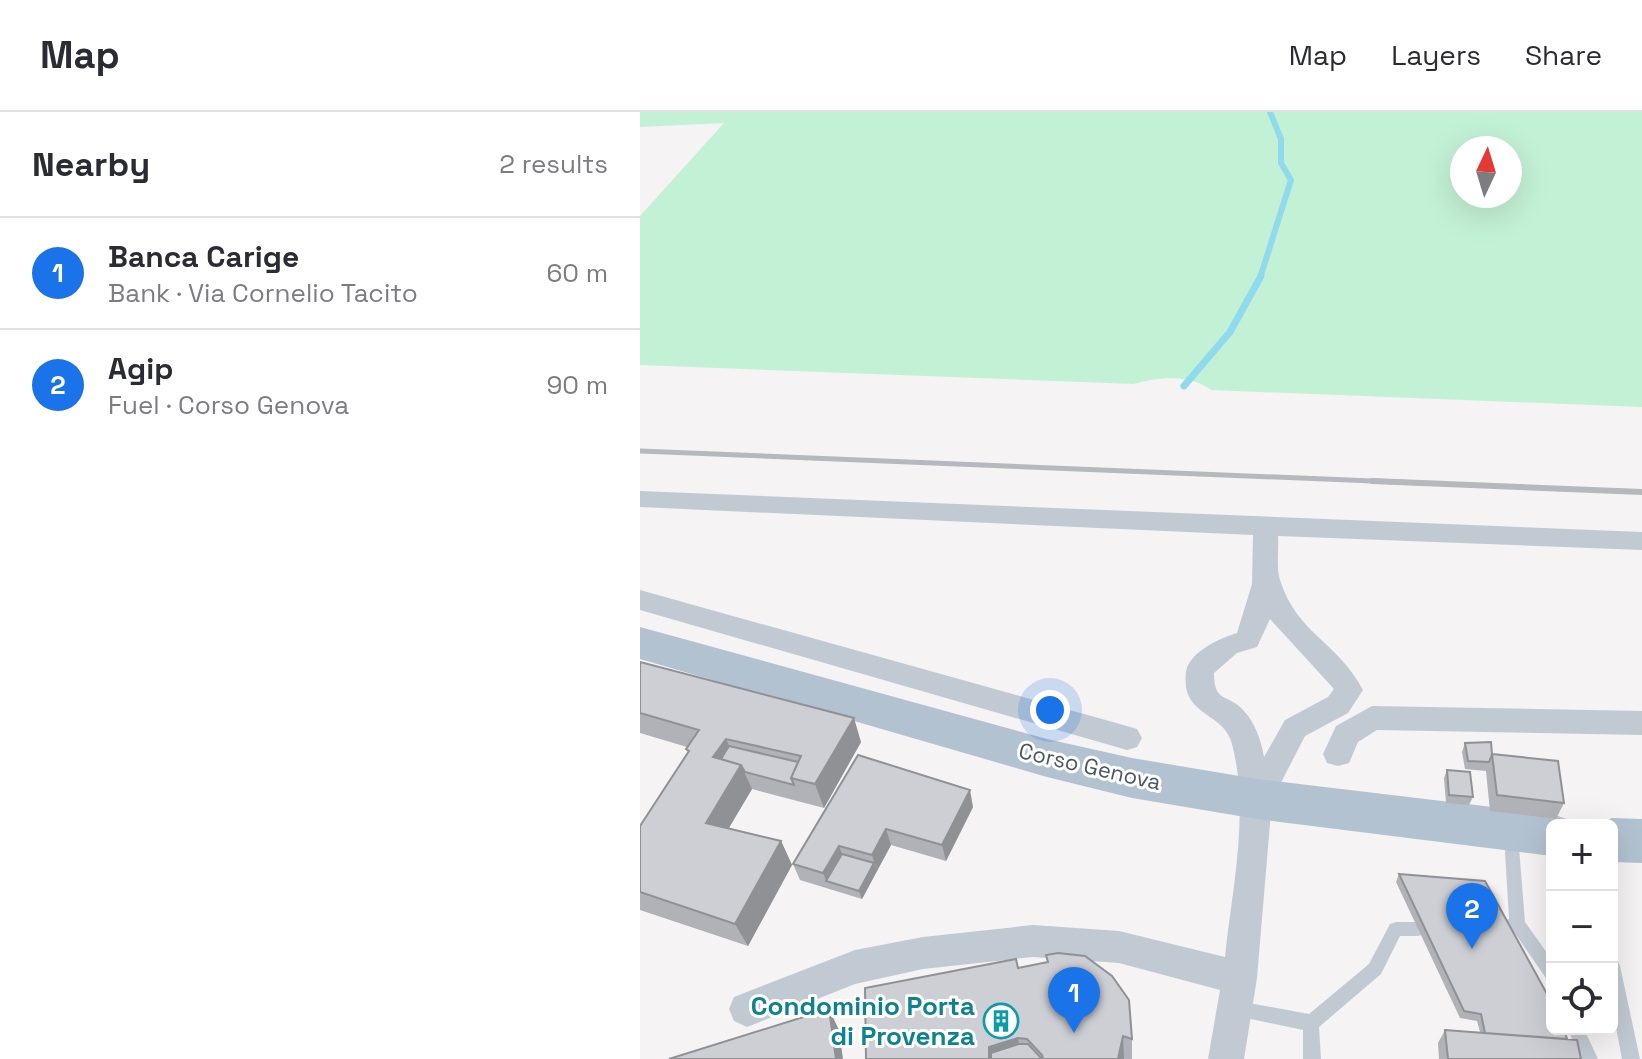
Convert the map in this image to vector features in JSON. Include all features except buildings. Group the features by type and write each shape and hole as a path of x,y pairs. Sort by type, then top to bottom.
{"main road":[{"name":"Corso Genova","path":"640,643 1047,758 1132,778 1257,799 1531,833"},
{"path":"1618,840 1642,841"}],"street":[{"path":"640,499 977,517 1642,541"},
{"path":"1226,1059 1238,993 1257,799 1246,739 1232,716 1212,706 1200,691 1200,669 1227,646 1247,640 1260,615 1268,582 1265,526"},
{"path":"1257,799 1295,728 1338,705 1349,690 1341,671 1306,642 1281,615 1268,582"},
{"path":"640,600 1127,738"},
{"path":"1338,754 1346,734 1372,718 1642,723"},
{"path":"747,1009 855,967 923,953 1033,941 1119,947 1238,993"}],"lane":[{"path":"1531,833 1510,926 1546,966"},
{"path":"1311,1023 1375,969 1396,929 1418,929"},
{"path":"1238,993 1311,1023"},
{"path":"1618,995 1631,1059"},
{"path":"1311,1023 1312,1059"},
{"path":"1579,1035 1589,1059"}],"green space":[{"path":"640,112 1642,112 1642,407 1211,390 1193,381 1174,378 1134,384 640,365 640,216 724,123 640,127"}],"waterway":[{"path":"1260,278 1291,180 1281,163 1281,139 1270,112"},
{"path":"1184,386 1230,332 1260,278"}],"railway":[{"path":"640,451 1405,482"},
{"path":"1372,481 1405,482"},
{"path":"1405,482 1642,492"},
{"path":"1405,482 1421,483"}],"place":[{"name":"Agip","path":"1472,949"},
{"name":"Condominio Porta di Provenza","path":"1001,1021"},
{"name":"Banca Carige","path":"1074,1033"}]}
